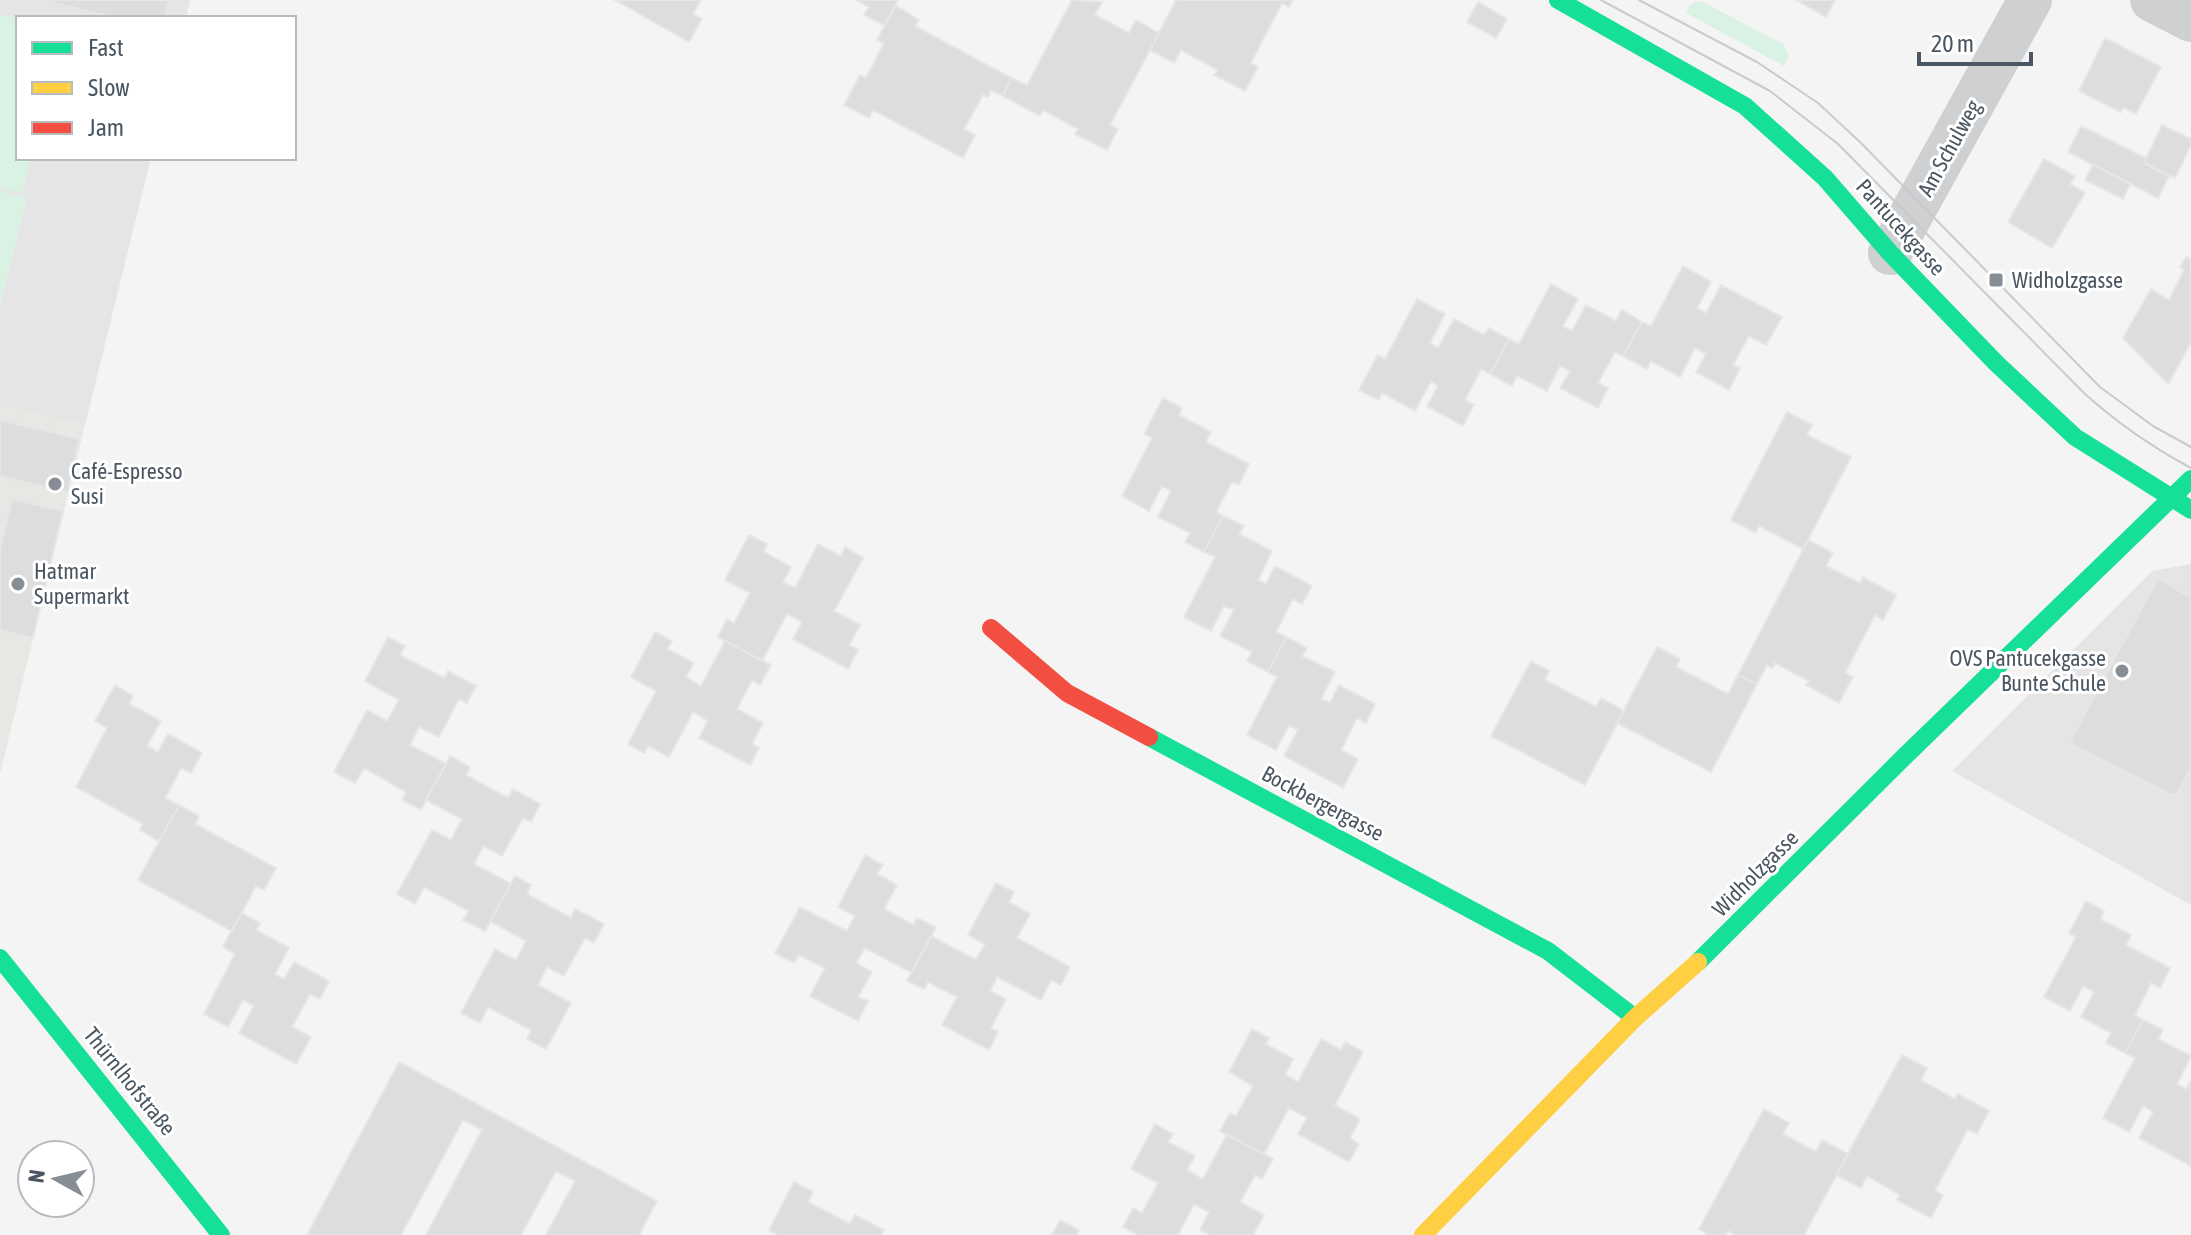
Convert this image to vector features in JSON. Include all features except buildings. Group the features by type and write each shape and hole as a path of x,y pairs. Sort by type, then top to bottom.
{"street":[{"name":"Pantucekgasse","path":"1558,0 1745,106 1825,178 1890,253 1996,363 2075,437 2191,510"},
{"name":"Am Schulweg","path":"1890,253 2030,0"},
{"path":"2152,0 2191,20"},
{"name":"Widholzgasse","path":"1423,1235 1635,1018 1724,939 1904,757 2191,479"},
{"name":"Bockbergergasse","path":"991,628 1067,693 1548,951 1635,1018"},
{"name":"Thürnlhofstraße","path":"0,958 221,1235"}],"shaded area":[{"path":"0,0 190,0 186,16 16,16 16,160 151,160 85,425 0,406"},
{"path":"0,406 85,425 0,774"},
{"name":"OVS Pantucekgasse Bunte Schule","path":"2191,564 2191,905 1952,771 2152,571"}],"green space":[{"path":"1695,2 1703,2 1783,44 1789,56 1784,66 1686,13"},
{"path":"0,14 16,18 16,160 30,160 22,193 0,188"},
{"path":"0,191 27,198 0,305"}],"tram line":[{"path":"1601,0 1770,91 1838,144 2084,393 2135,434 2191,468"},
{"path":"1639,0 1757,62 1818,103 2100,387 2153,426 2191,447"}],"traffic: fast":[{"path":"1558,0 1745,106 1825,178 1890,253 1996,363 2075,437 2191,510"},
{"path":"1698,962 2191,479"},
{"path":"1149,737 1548,951 1635,1018"},
{"path":"0,958 221,1235"}],"traffic: slow":[{"path":"1423,1235 1635,1018 1698,962"}],"traffic: jam":[{"path":"991,628 1067,693 1149,737"}],"place":[{"name":"Widholzgasse","path":"1996,280"},
{"name":"Café-Espresso Susi","path":"55,484"},
{"name":"Hatmar Supermarkt","path":"18,584"},
{"name":"OVS Pantucekgasse Bunte Schule","path":"2122,671"}]}
